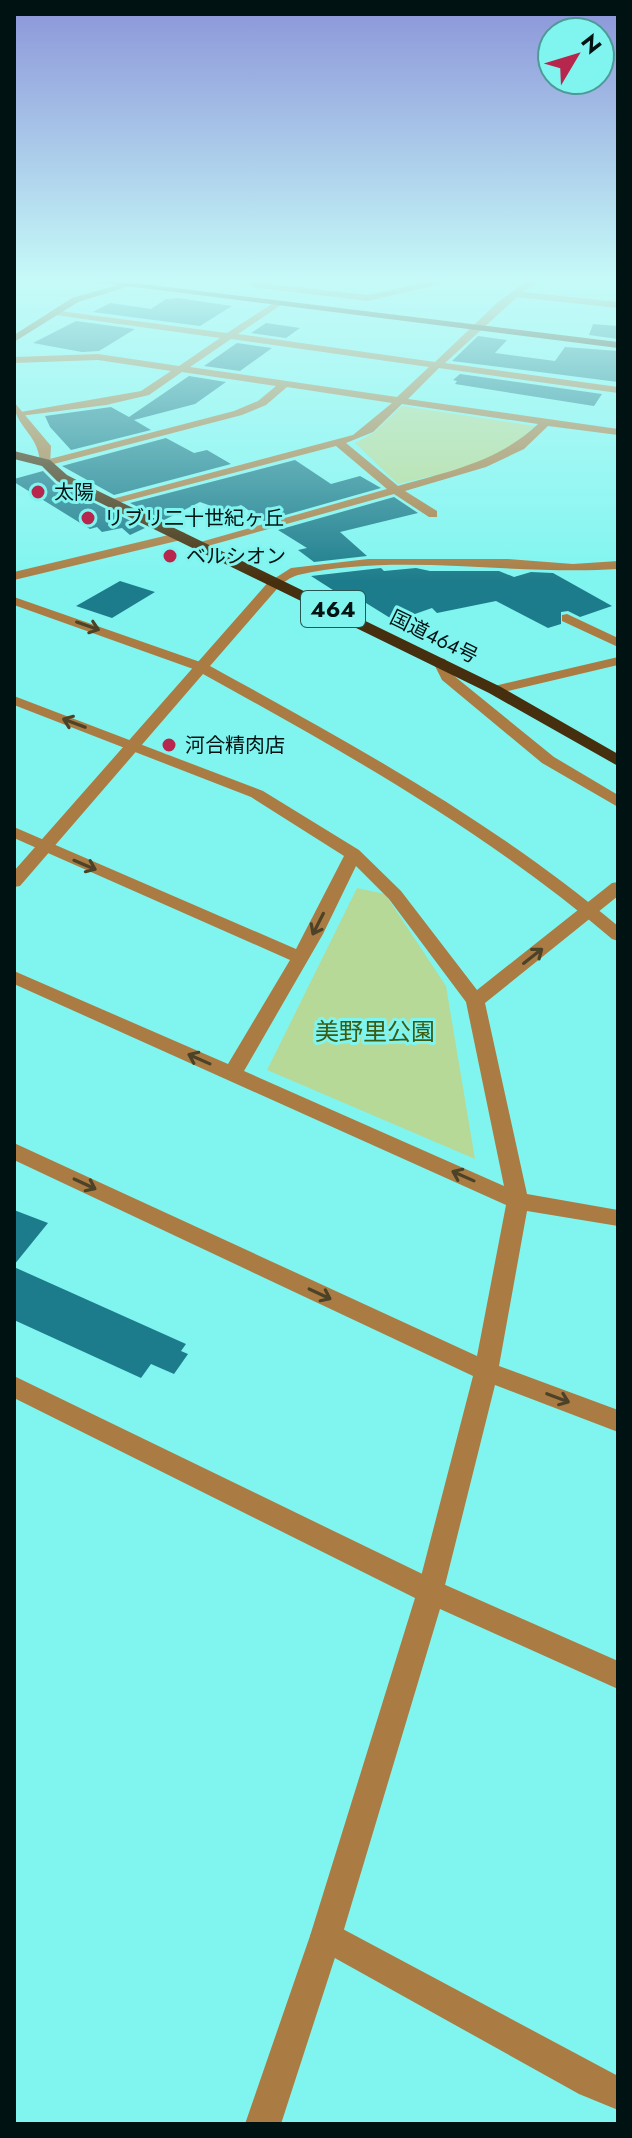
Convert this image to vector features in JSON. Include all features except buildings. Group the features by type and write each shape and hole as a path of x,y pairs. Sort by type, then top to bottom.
{"highway":[{"name":"国道464号","path":"14,455 46,463 62,478 107,502 440,662 618,761"}],"street":[{"path":"17,409 106,402 145,393 163,382"},
{"path":"270,382 618,432"},
{"path":"107,502 340,444 369,430 420,382"},
{"path":"559,382 618,390"},
{"path":"17,409 45,446 46,463 238,413 262,403 285,384"},
{"path":"201,546 502,457 520,447 546,422"},
{"path":"340,444 396,490 433,514"},
{"path":"14,576 181,536"},
{"path":"14,882 276,582 291,572 368,563 508,563 573,568 618,565"},
{"path":"14,601 201,667 463,817 591,910 618,935"},
{"path":"567,618 618,643"},
{"path":"495,690 618,661"},
{"path":"440,662 447,677 548,760 618,802"},
{"path":"14,700 257,794 353,854 395,895 475,1001 518,1201 486,1371 431,1592 326,1936 263,2124"},
{"path":"14,832 299,957"},
{"path":"232,1074 353,854"},
{"path":"475,1001 618,887"},
{"path":"14,977 518,1201 618,1218"},
{"path":"14,1151 486,1371 618,1421"},
{"path":"14,1386 431,1592 618,1675"},
{"path":"326,1936 591,2082 618,2093"}],"green space":[{"path":"402,406 535,426 514,445 466,468 398,484 355,443 373,433"},
{"name":"美野里公園","path":"357,888 385,894 446,986 475,1159 267,1070"}],"place":[{"name":"太陽","path":"38,492"},
{"name":"リブリ二十世紀ヶ丘","path":"88,518"},
{"name":"ベルシオン","path":"170,556"},
{"name":"河合精肉店","path":"169,745"}]}
